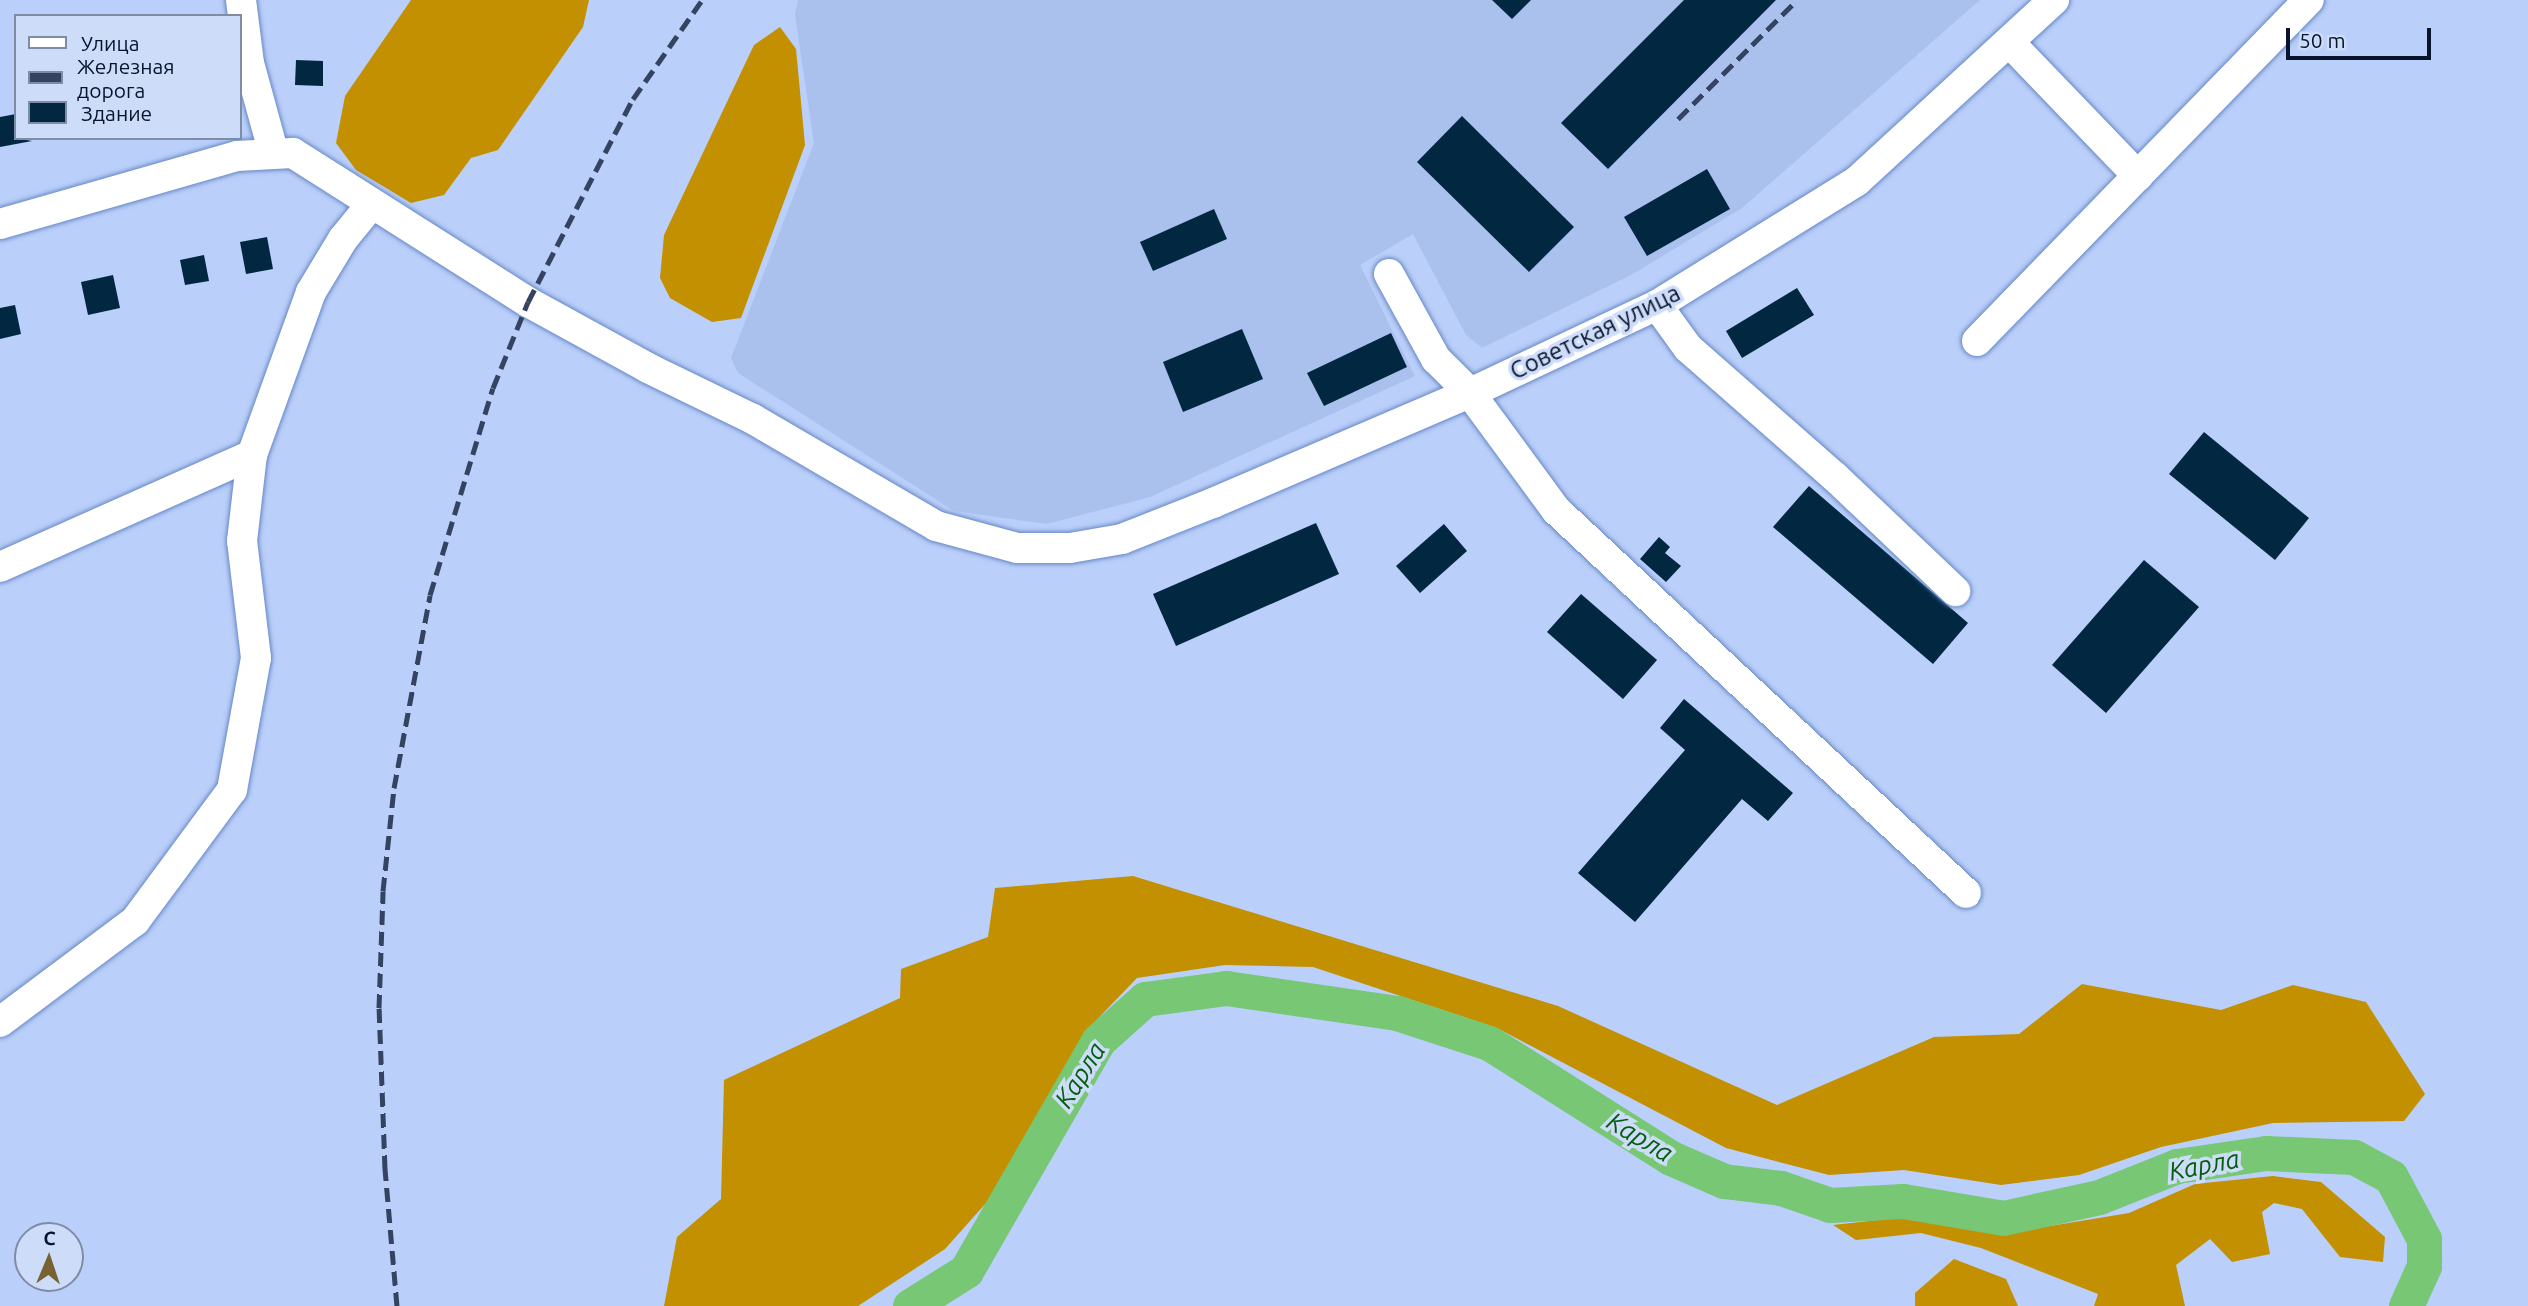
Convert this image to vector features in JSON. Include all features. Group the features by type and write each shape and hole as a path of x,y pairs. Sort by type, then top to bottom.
{"street":[{"path":"0,224 237,156 273,151 248,63 241,0"},
{"name":"Советская улица","path":"273,151 293,153 317,165 370,206 528,302 648,368 753,418 936,526 968,539 1017,548 1070,548 1122,539 1470,393 1657,305 1857,181 2054,0"},
{"path":"1976,341 2309,0"},
{"path":"2009,42 2137,176"},
{"path":"0,1022 135,921 232,790 256,658 242,541 252,455 312,292 343,239 370,206"},
{"path":"1389,274 1436,359 1470,393 1556,510 1966,893"},
{"path":"1657,305 1688,348 1835,477 1955,592"},
{"path":"0,566 252,455"}],"shaded area":[{"path":"411,0 589,0 583,27 498,150 471,158 444,195 411,203 356,170 336,143 345,96"},
{"path":"798,0 1980,0 1742,208 1631,275 1482,348 1466,335 1413,234 1360,265 1415,376 1150,497 1047,524 954,511 738,373 731,358 814,143 795,15"},
{"path":"780,27 796,49 805,145 741,318 712,322 670,298 660,278 664,235 754,45"},
{"path":"1133,876 1558,1006 1777,1105 1934,1037 2019,1034 2082,984 2221,1010 2293,985 2366,1002 2425,1094 2404,1121 2273,1123 2161,1147 2079,1175 2001,1185 1904,1170 1829,1175 1726,1148 1497,1028 1313,967 1225,965 1137,978 1085,1032 1011,1175 945,1249 858,1306 664,1306 677,1237 721,1199 724,1080 900,998 901,969 988,937 995,888"},
{"path":"2273,1176 2321,1182 2385,1237 2383,1262 2340,1257 2302,1209 2274,1203 2262,1212 2270,1254 2232,1262 2210,1239 2176,1265 2185,1306 2094,1306 2098,1294 1981,1248 1921,1233 1856,1240 1833,1225 1915,1216 2008,1233 2129,1213 2195,1184"},
{"path":"1954,1259 2006,1279 2018,1306 1915,1306 1915,1293"}],"building":[{"path":"1492,0 1531,0 1512,19"},
{"path":"1684,0 1776,0 1608,169 1561,123"},
{"path":"296,60 323,61 323,86 295,85"},
{"path":"14,114 14,140 32,141 0,147 0,117"},
{"path":"1462,116 1574,227 1529,272 1417,162"},
{"path":"1707,169 1730,209 1647,256 1624,217"},
{"path":"1214,209 1227,239 1153,271 1140,242"},
{"path":"267,237 273,269 246,274 240,242"},
{"path":"204,255 209,281 185,285 180,260"},
{"path":"113,275 120,308 88,315 81,282"},
{"path":"1797,288 1814,315 1742,358 1726,331"},
{"path":"15,305 21,334 0,339 0,308"},
{"path":"1242,329 1263,379 1183,412 1163,362"},
{"path":"1391,333 1407,367 1324,406 1307,373"},
{"path":"2204,432 2309,518 2275,560 2169,474"},
{"path":"1809,486 1968,623 1933,664 1773,527"},
{"path":"1316,523 1339,574 1176,646 1153,594"},
{"path":"1444,524 1467,551 1420,593 1396,566"},
{"path":"1659,537 1670,547 1665,553 1681,566 1666,582 1640,559"},
{"path":"2144,560 2199,607 2106,713 2052,665"},
{"path":"1581,594 1657,660 1623,699 1547,632"},
{"path":"1684,699 1793,793 1768,821 1742,799 1635,922 1578,873 1685,750 1660,728"}],"waterway":[{"name":"Карла","path":"910,1306 966,1271 1098,1041 1145,999 1226,988 1397,1013 1489,1043 1671,1158 1724,1181 1781,1188 1830,1205 1903,1201 2003,1218 2099,1197 2177,1166 2266,1153 2354,1157 2391,1177 2424,1239 2424,1266 2406,1306"}],"railway":[{"path":"397,1306 385,1169 379,1008 383,891 394,788 430,595 493,388 528,302 633,99 702,0"},
{"path":"1678,119 1797,0"}]}
